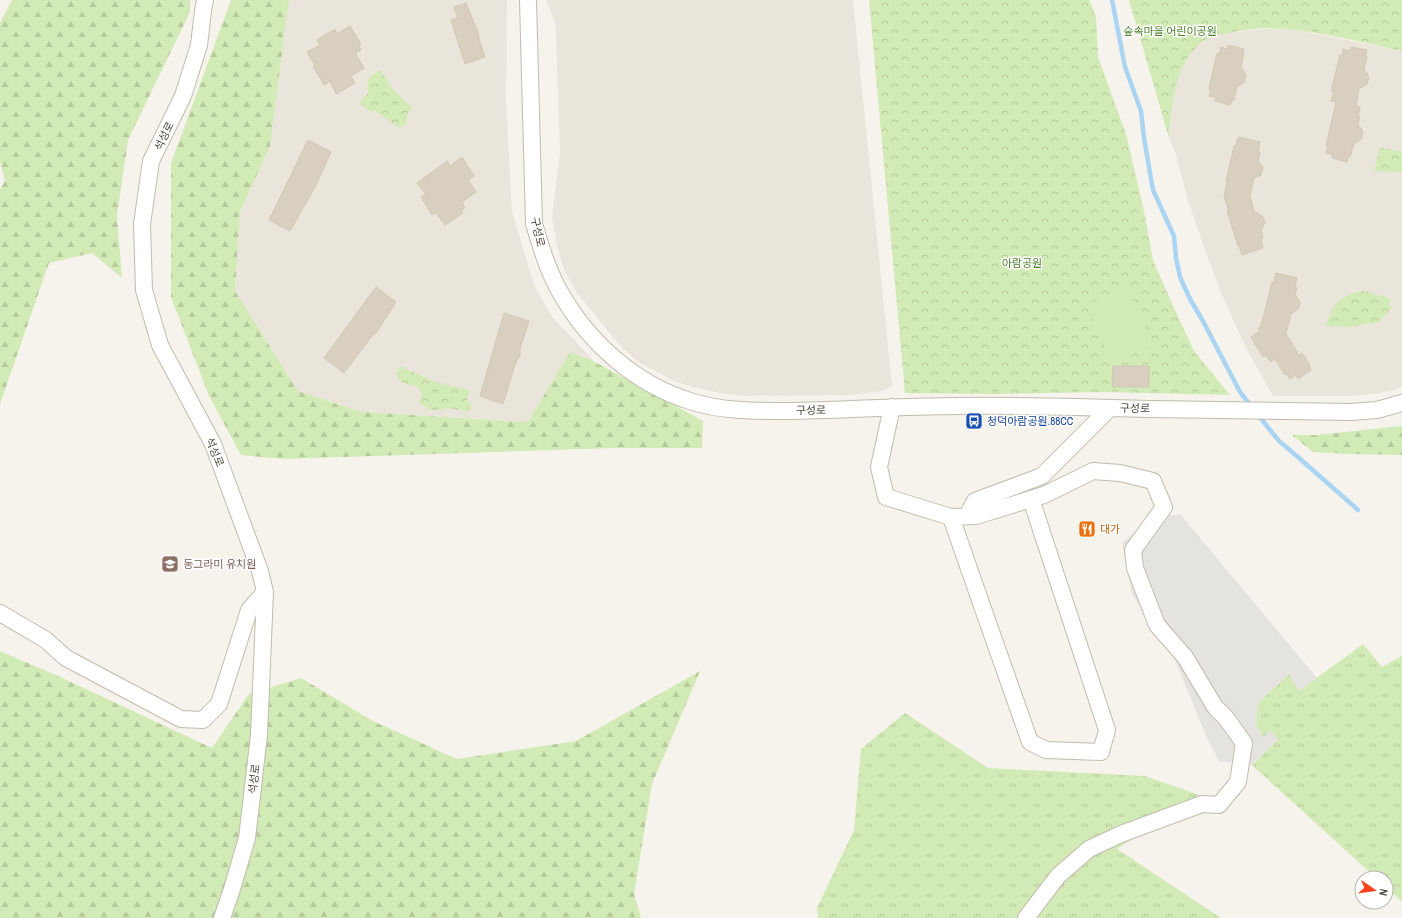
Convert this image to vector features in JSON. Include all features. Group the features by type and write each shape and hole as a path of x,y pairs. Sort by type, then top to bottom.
{"street":[{"name":"석성로","path":"206,0 203,11 199,45 183,96 151,161 142,224 144,290 160,345 213,444 260,571 265,592 259,735 247,838 222,918"},
{"name":"구성로","path":"528,0 534,224 548,267 560,291 586,331 620,363 640,378 688,401 731,410 770,411 812,411 892,407 1031,406 1351,412 1377,410 1402,403"},
{"path":"892,407 879,467 886,497 959,516 976,516 1044,495 1093,472 1120,474 1153,481 1164,507 1133,550 1135,568 1157,625 1185,657 1215,707 1226,718 1244,743 1238,782 1219,805 1202,804 1121,834 1089,849 1058,876 1026,918"},
{"path":"959,516 975,501 1042,476 1110,408"},
{"path":"959,516 980,603 1030,742 1046,750 1102,752 1107,730 1031,499"},
{"path":"0,613 46,640 66,658 181,719 203,720 219,704 250,610 265,592"}],"shaded area":[{"path":"289,0 507,0 506,99 512,212 534,285 552,317 595,362 570,353 529,422 361,412 298,391 235,291 240,212 270,146"},
{"path":"546,0 853,0 892,386 882,391 850,395 743,396 715,392 674,381 640,363 622,348 577,293 564,270 557,245 552,216 560,153 556,36 555,22"},
{"path":"1266,29 1302,31 1402,51 1402,386 1395,390 1374,394 1346,396 1273,396 1246,348 1224,300 1206,253 1187,197 1176,155 1169,138 1171,110 1176,84 1190,54 1198,44 1224,33"},
{"path":"1164,507 1171,516 1180,514 1317,678 1299,691 1289,674 1258,703 1256,724 1263,737 1271,730 1278,740 1252,765 1219,761 1207,738 1174,657 1132,594 1122,543"}],"green space":[{"path":"12,0 190,0 190,12 128,140 117,216 122,278 92,253 49,263 0,404 0,189 5,181 0,162 0,23"},
{"path":"231,0 289,0 270,146 240,212 235,291 298,391 361,412 528,422 570,352 595,362 703,421 702,448 613,448 282,459 241,455 209,396 171,297 171,163"},
{"name":"아람공원","path":"869,0 1089,0 1096,16 1098,57 1126,134 1144,211 1153,260 1194,351 1230,395 1102,392 994,394 905,393"},
{"name":"숲속마을 어린이공원","path":"1129,0 1402,0 1402,51 1329,35 1279,28 1246,30 1214,36 1200,43 1183,66 1175,89 1169,138"},
{"path":"381,71 391,87 412,108 407,114 407,121 405,125 399,128 374,110 372,112 359,104 368,93 368,82 371,76"},
{"path":"1380,147 1402,152 1402,172 1374,171"},
{"path":"1127,287 1153,345 1111,362 1087,305"},
{"path":"1362,291 1381,297 1383,294 1391,301 1389,303 1392,308 1379,322 1350,327 1326,326 1331,312 1342,298"},
{"path":"400,366 435,382 469,390 467,402 471,403 470,411 447,408 431,410 419,403 421,398 420,390 416,386 403,383 399,380 397,373"},
{"path":"1402,426 1402,455 1313,452 1292,435 1316,435"},
{"path":"1363,644 1382,667 1402,656 1402,902 1394,894 1394,870 1367,870 1252,765 1278,740 1263,737 1256,724 1258,703 1289,674 1299,691"},
{"path":"0,651 58,676 212,748 249,694 301,678 373,721 457,759 576,741 700,671 652,784 634,894 641,918 0,918"},
{"path":"905,713 988,768 1145,776 1199,795 1117,849 1221,918 818,918 817,908 854,830 861,749"}],"building":[{"path":"466,3 479,35 485,57 465,64 451,20 458,18 454,7"},
{"path":"350,26 361,44 359,45 361,50 355,53 364,68 351,76 355,83 336,94 330,81 324,85 307,52 320,45 317,40 335,29 337,34"},
{"path":"1228,45 1244,49 1241,67 1246,75 1244,82 1237,87 1234,100 1232,100 1230,105 1215,101 1216,97 1209,96 1211,89 1209,89 1217,53 1219,54 1221,47 1227,49"},
{"path":"1351,47 1367,50 1364,69 1369,77 1367,84 1359,89 1356,106 1360,107 1358,124 1363,132 1361,139 1354,144 1350,157 1348,156 1347,162 1332,158 1333,155 1326,153 1328,146 1326,146 1336,102 1331,101 1334,91 1331,91 1340,55 1342,56 1343,49 1350,51"},
{"path":"1238,137 1260,142 1258,161 1263,167 1261,175 1254,178 1250,196 1254,211 1262,216 1265,222 1261,231 1263,248 1242,255 1227,211 1229,211 1224,196 1234,146 1236,146"},
{"path":"308,140 331,152 315,187 290,231 269,220"},
{"path":"462,157 474,176 468,180 476,192 462,202 465,208 461,211 463,213 445,225 436,213 432,215 421,197 426,194 417,183 447,161 450,166"},
{"path":"1276,273 1297,278 1295,287 1297,288 1295,294 1300,303 1298,309 1291,314 1286,334 1299,355 1302,353 1310,365 1311,370 1298,379 1296,375 1290,379 1286,374 1285,375 1275,359 1271,362 1266,355 1263,357 1251,337 1260,331 1258,329 1261,326 1272,282 1274,282"},
{"path":"376,287 396,302 376,333 371,337 344,373 324,358"},
{"path":"504,313 529,321 520,348 520,356 516,362 503,404 480,396"},
{"path":"1113,366 1149,366 1149,387 1112,387"}],"waterway":[{"path":"1112,0 1125,67 1141,111 1153,190 1174,236 1176,258 1180,277 1190,299 1240,392 1251,406"},
{"path":"1258,415 1279,441 1358,510"}],"place":[{"name":"청덕아람공원.88CC","path":"974,421"},
{"name":"대가","path":"1087,529"},
{"name":"동그라미 유치원","path":"170,564"}]}
